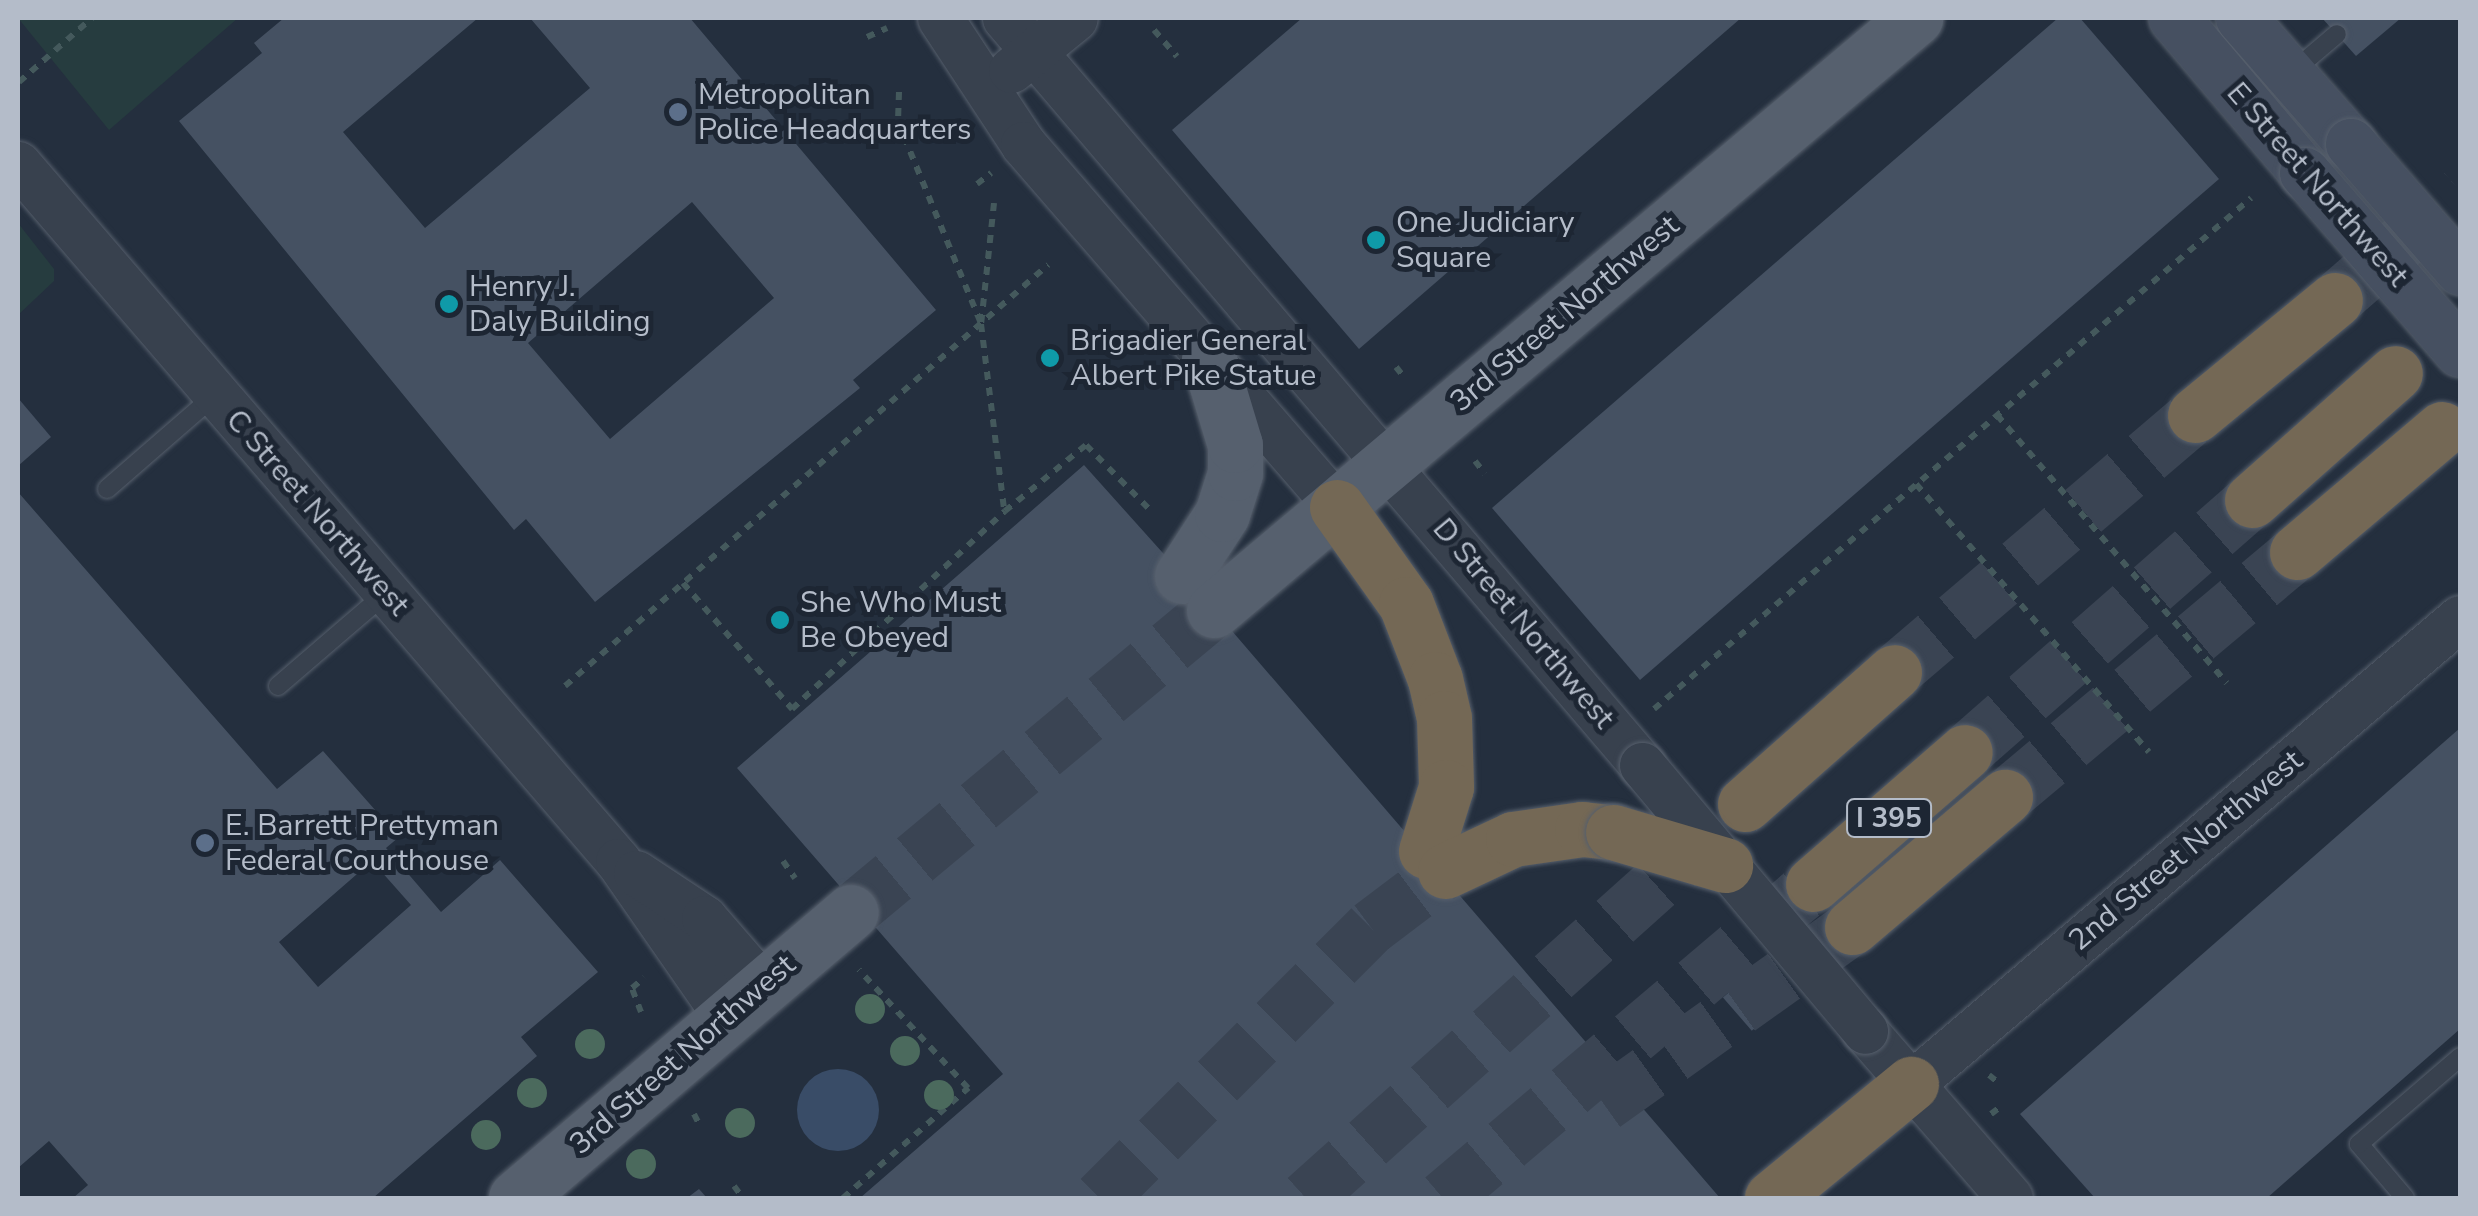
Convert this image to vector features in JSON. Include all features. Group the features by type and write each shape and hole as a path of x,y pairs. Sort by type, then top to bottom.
{"highway":[{"path":"2195,415 2334,300"},
{"path":"2252,500 2394,374"},
{"path":"2297,552 2442,429"},
{"path":"1337,507 1406,604 1435,678 1444,718 1446,787 1436,861 1513,839 1582,829 1613,832 1724,865"},
{"path":"1746,804 1894,672"},
{"name":"I 395","path":"1813,884 1964,752"},
{"path":"1852,927 2005,797"},
{"path":"1772,1198 1911,1084"}],"main road":[{"name":"3rd Street Northwest","path":"1209,359 1234,445 1235,473 1198,592 1337,507 1915,18"},
{"name":"E Street Northwest","path":"2174,18 2460,352"},
{"name":"E Street Northwest","path":"2241,18 2460,270"},
{"name":"3rd Street Northwest","path":"516,1198 743,1000 852,912"}],"street":[{"path":"940,18 1023,144 1337,507"},
{"path":"986,90 1019,35 1075,18"},
{"name":"D Street Northwest","path":"1019,35 2010,1198"},
{"name":"C Street Northwest","path":"18,164 386,594 743,1000"},
{"name":"2nd Street Northwest","path":"1911,1084 2460,618"}],"lane":[{"path":"2290,74 2337,34"},
{"path":"107,489 215,394"},
{"path":"278,686 386,594"},
{"path":"2405,1198 2359,1144 2460,1057"}],"path":[{"path":"19,82 92,18"},
{"path":"867,36 887,28"},
{"path":"1154,30 1177,56"},
{"path":"899,92 898,122 981,324"},
{"path":"977,184 991,173"},
{"path":"1654,709 2251,198"},
{"path":"994,203 981,324 1005,510"},
{"path":"565,686 1048,265"},
{"path":"1396,367 1404,377"},
{"path":"1997,415 2227,684"},
{"path":"683,584 792,709 1005,510 1086,445 1153,514"},
{"path":"1474,460 1485,474"},
{"path":"1916,484 2149,752"},
{"path":"783,861 795,878"},
{"path":"843,1198 968,1088 859,970"},
{"path":"642,1012 632,988 644,978"},
{"path":"1990,1075 2000,1084"},
{"path":"1990,1114 2003,1105"},
{"path":"694,1114 700,1126"},
{"path":"734,1186 743,1198"}],"green space":[{"path":"18,18 238,18 109,130"},
{"path":"18,223 54,269 54,281 18,315"}],"water":[{"path":"838,1069 854,1072 867,1081 876,1094 876,1126 867,1139 854,1148 838,1151 822,1148 809,1139 800,1126 797,1110 800,1094 809,1081 822,1072"}],"building":[{"name":"Henry J. Daly Building","path":"284,18 478,18 343,132 425,228 590,88 530,18 690,18 936,310 853,380 860,388 595,602 526,519 514,530 179,121 262,53 254,43","holes":["692,202 774,298 610,439 528,343"]},
{"name":"One Judiciary Square","path":"1302,18 1741,18 1359,349 1172,130"},
{"path":"2058,18 2080,18 2219,179 1640,680 1492,508"},
{"path":"2322,18 2401,18 2356,56"},
{"path":"18,398 51,437 18,466"},
{"path":"1084,465 1214,610 1720,1198 860,1198 1003,1074 737,768"},
{"name":"E. Barrett Prettyman Federal Courthouse","path":"18,492 277,789 323,751 399,837 386,848 441,912 500,860 598,972 521,1037 537,1056 373,1198 73,1198 88,1185 49,1141 18,1168","holes":["372,861 411,905 318,987 279,942"]},
{"path":"2460,728 2460,1029 2267,1198 2095,1198 2020,1114"},
{"path":"1735,987 1764,1020 1752,1031 1723,997"},
{"path":"699,1189 707,1198 687,1198"}],"tunnel":[{"path":"2335,300 2460,191"},
{"path":"1894,672 2195,415"},
{"path":"1965,752 2252,500"},
{"path":"2005,797 2297,552"},
{"path":"851,912 1214,610"},
{"path":"1306,1198 1745,804"},
{"path":"1100,1198 1371,927 1445,871"},
{"path":"1443,1198 1813,884"},
{"path":"1604,1104 1852,927"}],"place":[{"name":"Metropolitan Police Headquarters","path":"678,112"},
{"name":"One Judiciary Square","path":"1376,240"},
{"name":"Henry J. Daly Building","path":"449,304"},
{"name":"Brigadier General Albert Pike Statue","path":"1050,358"},
{"name":"She Who Must Be Obeyed","path":"780,620"},
{"name":"E. Barrett Prettyman Federal Courthouse","path":"205,843"}]}
